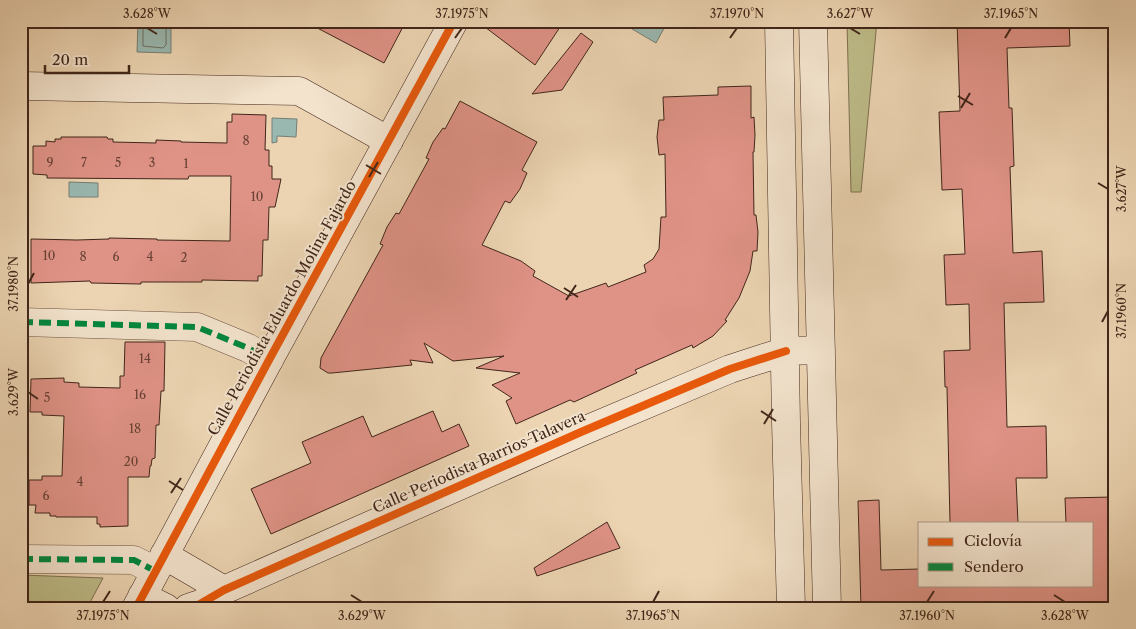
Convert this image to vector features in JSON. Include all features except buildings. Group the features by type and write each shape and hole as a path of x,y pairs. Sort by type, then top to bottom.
{"street":[{"name":"Calle Periodista Eduardo Molina Fajardo","path":"139,602 454,21"},
{"path":"779,21 791,608"},
{"path":"813,21 827,608"},
{"path":"21,86 299,91 389,141"},
{"path":"21,322 197,327 248,348 269,360"},
{"name":"Calle Periodista Barrios Talavera","path":"188,608 200,604 224,590 590,428 730,369 786,351 821,350"},
{"path":"21,559 134,560 160,563 224,590"},
{"path":"139,602 166,608"}],"shaded area":[{"path":"847,21 877,21 861,192 851,192"},
{"path":"21,575 103,578 87,608 21,608"}],"water":[{"path":"138,21 171,21 171,53 137,52"},
{"path":"630,21 668,21 656,43 627,26"},
{"path":"272,118 297,119 296,137 277,136 277,142 272,143"},
{"path":"69,182 98,183 98,197 69,197"}],"marked path":[{"path":"21,322 197,327 248,348 269,360"},
{"path":"21,559 134,560 155,571"}],"cycle path":[{"path":"136,608 454,21"},
{"path":"188,608 200,604 224,590 581,432 730,369 786,351"}]}
